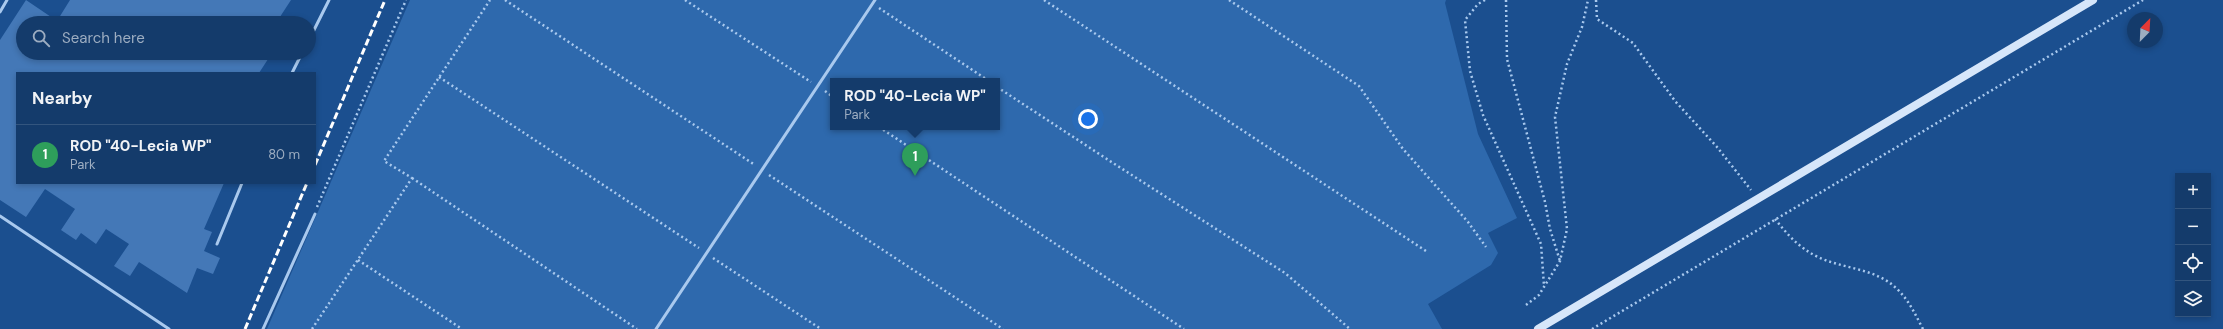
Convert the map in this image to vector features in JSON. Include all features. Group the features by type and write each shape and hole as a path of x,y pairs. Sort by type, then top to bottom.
{"street":[{"path":"1538,329 2093,0"}],"lane":[{"path":"0,12 8,0"},
{"path":"316,26 329,0"},
{"path":"656,329 875,0"},
{"path":"292,72 298,60"},
{"path":"217,244 242,184"},
{"path":"263,329 314,214"},
{"path":"0,216 169,329"}],"path":[{"path":"314,214 406,0"},
{"path":"490,0 384,161 412,178 637,329"},
{"path":"685,0 830,95"},
{"path":"1044,0 1426,251"},
{"path":"1229,0 1359,86 1403,149 1468,222 1486,247"},
{"path":"1485,0 1478,4 1465,20 1470,71 1483,115 1541,244 1544,288"},
{"path":"1506,0 1507,59 1545,202 1550,229 1560,261"},
{"path":"1526,305 1539,295 1560,261 1567,229 1555,116 1567,64 1582,27 1588,0"},
{"path":"1596,0 1597,19 1633,42 1675,101 1717,147 1758,198"},
{"path":"1592,329 2143,0"},
{"path":"872,4 984,78"},
{"path":"440,77 821,329"},
{"path":"1000,88 1112,163 1285,273 1350,329"},
{"path":"884,130 1184,329"},
{"path":"312,329 412,178"},
{"path":"1775,219 1792,240 1817,257 1865,271 1883,278 1908,300 1923,329"},
{"path":"358,260 462,329"}],"shaded area":[{"path":"410,0 1446,0 1445,3 1478,134 1517,218 1488,233 1498,253 1491,265 1428,304 1442,329 267,329"}],"building":[{"path":"26,0 50,16 16,16 16,60 267,60 260,72 16,72 16,184 224,184 204,229 212,232 204,251 220,258 213,274 197,268 187,293 139,262 130,276 114,266 129,244 106,229 96,244 81,233 76,240 61,230 75,209 45,189 26,217 0,200 0,40"},
{"path":"70,0 291,0 281,16 60,16"}],"railway":[{"path":"316,163 385,0"},
{"path":"245,329 307,184"}],"place":[{"name":"ROD \"40-Lecia WP\"","path":"915,176"}]}
